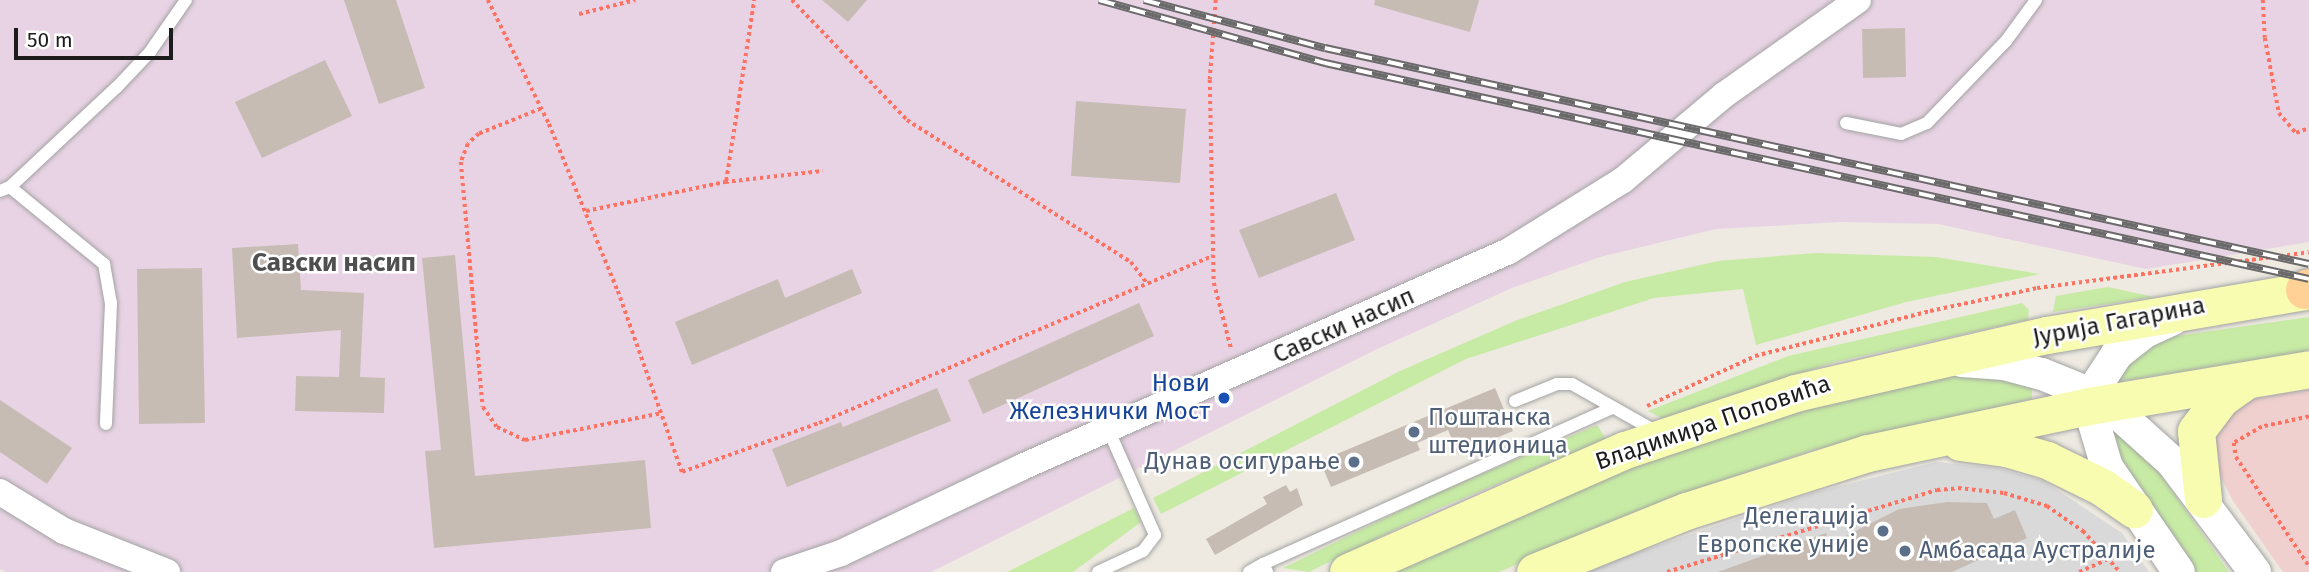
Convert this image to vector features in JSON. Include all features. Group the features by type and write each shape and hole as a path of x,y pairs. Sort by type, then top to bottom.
{"main road":[{"name":"Јурија Гагарина","path":"1929,359 2205,305 2308,289"},
{"name":"Владимира Поповића","path":"1348,572 1506,499 1666,435 1795,393 1929,359"},
{"path":"1535,572 1745,490 1920,440 2096,400 2309,369"},
{"path":"2203,499 2196,431 2221,398 2251,378"},
{"path":"1920,440 2022,452 2071,471 2134,509"}],"street":[{"name":"Савски насип","path":"784,572 841,553 1022,467 1109,432 1509,251 1623,180 1724,95 1858,0"},
{"path":"2179,572 2107,467 2096,400 2112,360 2131,342 2205,305"},
{"path":"1929,359 2004,364 2096,400 2148,437 2203,499 2255,572"},
{"path":"0,492 64,531 167,572"}],"lane":[{"path":"106,424 111,303 104,264 5,189 150,52 186,0"},
{"path":"1846,123 1900,134 1927,123 2006,41 2036,0"},
{"path":"1515,401 1557,384 1572,384 1623,416 1666,435"},
{"path":"1249,572 1265,568 1611,408"},
{"path":"1098,572 1143,551 1155,535 1109,432"}],"path":[{"path":"488,0 541,109 585,211 682,472 819,422 1213,256"},
{"path":"579,14 635,0"},
{"path":"726,182 754,0"},
{"path":"792,0 907,120 1131,262 1147,283"},
{"path":"1216,0 1210,80 1214,283 1238,373"},
{"path":"2263,0 2265,38 2280,113 2296,133 2309,128"},
{"path":"541,109 479,134 468,144 461,162 483,407 497,426 525,440 662,413"},
{"path":"585,211 726,182 822,171"},
{"path":"1623,416 1723,374 1755,356 1930,311 2036,288 2309,252"},
{"path":"2309,417 2262,427 2234,443 2236,457 2309,566"},
{"path":"1667,572 1937,490 1958,488 2004,493 2047,506 2110,558 2120,572"},
{"path":"2080,572 2110,558"}],"shaded area":[{"path":"0,0 2309,0 2309,242 2146,269 1938,224 1840,222 1716,229 1600,257 1512,288 1373,351 931,572 6,572 0,569"},
{"path":"2309,389 2309,572 2283,572 2233,501 2216,467 2214,437 2225,415 2247,400"},
{"path":"1936,462 1997,468 2044,481 2122,533 2149,572 1580,572 1812,493"}],"green space":[{"path":"1815,253 1936,257 2040,274 1906,302 1756,345 1743,289 1654,298 1466,359 1161,514 1153,498 1400,371 1515,321 1625,282 1718,261"},
{"path":"2108,287 2154,297 2053,312 2056,296"},
{"path":"2022,303 2029,310 2028,320 1835,362 1663,419 1648,411 1788,356"},
{"path":"2309,317 2309,351 2117,382 2134,355 2169,337"},
{"path":"1968,372 2032,382 2032,399 1813,450 1691,491 1499,572 1385,572 1473,531 1674,450 1904,381"},
{"path":"1597,425 1606,439 1437,509 1309,572 1283,568 1432,495"},
{"path":"2116,430 2147,455 2229,572 2196,572 2130,477 2113,439"},
{"path":"1134,508 1141,522 1073,572 1007,572"}],"building":[{"path":"344,0 396,0 425,88 379,104"},
{"path":"822,0 867,0 848,22"},
{"path":"1375,0 1479,0 1470,32 1374,5"},
{"path":"1905,28 1906,77 1863,78 1862,29"},
{"path":"325,60 352,116 262,158 235,102"},
{"path":"1076,101 1186,109 1180,183 1071,176"},
{"path":"1336,193 1355,240 1259,278 1239,230"},
{"path":"298,244 301,290 364,293 360,377 385,378 384,413 295,411 296,376 339,377 341,330 237,338 232,248"},
{"path":"455,255 475,476 645,460 651,528 434,548 425,451 441,450 422,258"},
{"path":"202,268 205,423 139,424 137,269"},
{"path":"852,269 862,293 692,365 675,322 778,279 785,298"},
{"path":"1139,303 1154,336 983,414 968,380"},
{"path":"937,388 951,421 787,487 772,449 841,422 843,427"},
{"path":"1495,388 1513,431 1458,454 1448,430 1417,443 1420,450 1331,487 1320,461"},
{"path":"0,400 72,448 47,484 0,452"},
{"path":"1286,485 1290,492 1297,488 1303,505 1215,555 1206,539 1267,504 1263,497"},
{"path":"1947,502 1987,503 1994,519 2015,510 2027,538 1952,572 1718,572 1826,533 1830,544 1899,509"}],"railway":[{"path":"1099,0 1325,63 2309,279"},
{"path":"1144,0 1325,48 2309,264"}],"place":[{"name":"Нови Железнички Мост","path":"1224,398"},
{"name":"Поштанска штедионица","path":"1414,432"},
{"name":"Дунав осигурање","path":"1354,462"},
{"name":"Делегација Европске уније","path":"1883,531"},
{"name":"Амбасада Аустралије","path":"1905,551"}],"district":[{"name":"Савски насип","path":"334,263"}]}
